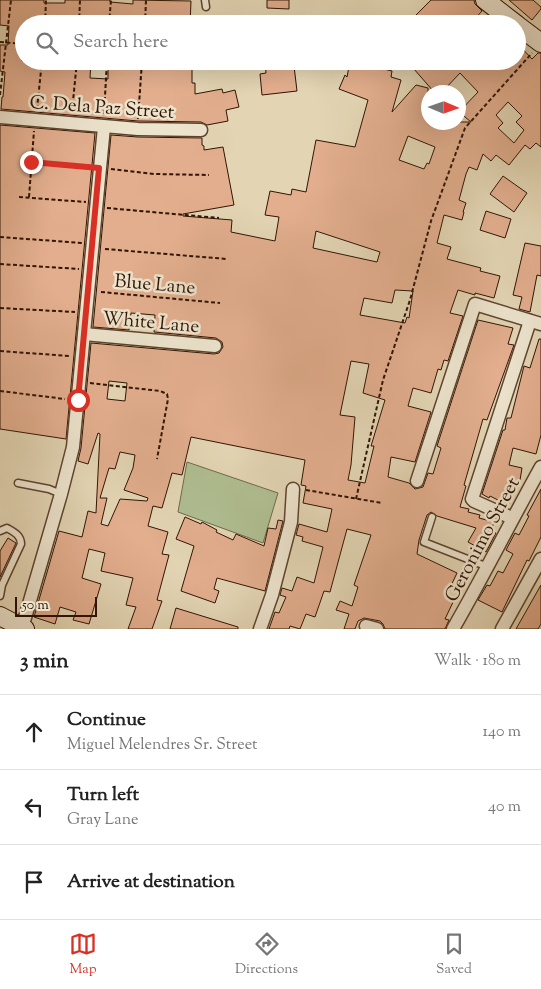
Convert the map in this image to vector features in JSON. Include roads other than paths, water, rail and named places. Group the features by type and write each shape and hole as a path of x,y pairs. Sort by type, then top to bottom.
{"main road":[{"path":"485,0 504,15"},
{"path":"526,36 536,48"},
{"path":"0,616 24,628"}],"street":[{"name":"C. Dela Paz Street","path":"0,117 104,127 201,130"},
{"path":"24,628 73,446 104,127"},
{"path":"416,481 475,304 536,322 472,499 512,518"},
{"name":"White Lane","path":"84,334 215,346"},
{"name":"Geronimo Street","path":"454,629 541,467"},
{"path":"260,629 272,595 290,522 293,490"},
{"path":"502,629 541,559"}],"lane":[{"path":"18,483 49,489 61,494"},
{"path":"432,516 424,542 488,568"},
{"path":"0,531 7,528 17,534 21,539 21,544 2,585 0,596"}]}
